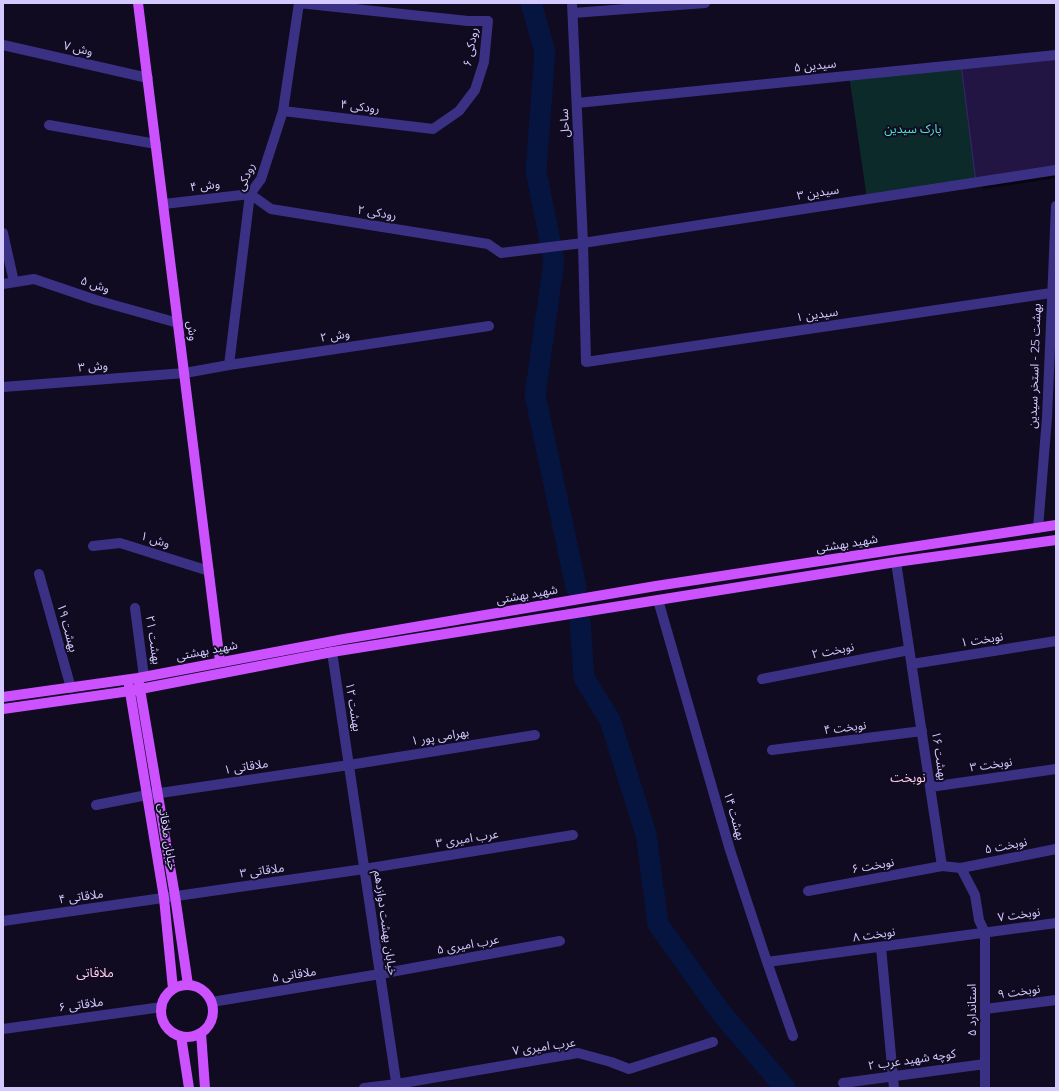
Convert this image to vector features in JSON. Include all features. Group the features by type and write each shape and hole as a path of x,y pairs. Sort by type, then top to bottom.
{"main road":[{"name":"وش","path":"138,3 220,662"},
{"name":"شهید بهشتی","path":"3,697 137,678 344,639 656,586 1056,525"},
{"name":"شهید بهشتی","path":"3,709 135,690 332,652 896,562 1056,540"},
{"path":"135,690 137,678"},
{"name":"خیابان ملاقاتی","path":"135,690 158,794 176,896 188,985"},
{"name":"خیابان ملاقاتی","path":"135,690 147,795 164,898 173,988"},
{"path":"188,985 193,985 202,990 212,1002 212,1017 201,1033 181,1036 166,1026 161,1015 166,996 173,988 188,985"},
{"path":"201,1033 205,1088"},
{"path":"181,1036 189,1088"}],"street":[{"name":"رودکی","path":"229,365 250,194 261,179 284,111 299,3"},
{"name":"رودکی ۶","path":"299,3 468,21 488,21 484,62 474,90 459,111 433,129"},
{"path":"572,8 705,3"},
{"name":"ساحل","path":"572,8 583,243 586,362"},
{"name":"وش ۷","path":"3,45 148,78"},
{"name":"سیدین ۵","path":"577,103 1056,55"},
{"name":"رودکی ۴","path":"284,111 433,129"},
{"path":"49,125 156,144"},
{"name":"سیدین ۳","path":"501,253 583,243 1056,170"},
{"name":"وش ۴","path":"164,204 250,194"},
{"name":"رودکی ۲","path":"250,194 271,209 488,244 501,253"},
{"name":"بهشت 25 - استخر سیدین","path":"1038,528 1047,418 1051,294 1056,206"},
{"path":"3,233 14,282"},
{"name":"وش ۵","path":"3,284 34,279 96,300 178,323"},
{"name":"سیدین ۱","path":"586,362 1051,294"},
{"name":"وش ۲","path":"185,373 489,326"},
{"name":"وش ۳","path":"3,387 185,373"},
{"name":"وش ۱","path":"93,546 120,543 209,571"},
{"name":"۱۶ بهشت","path":"896,562 942,866"},
{"name":"بهشت ۱۹","path":"39,574 71,688"},
{"name":"بهشت ۱۴","path":"658,600 730,850 793,1036"},
{"name":"بهشت ۲۱","path":"135,608 137,678"},
{"name":"۱ نوبخت","path":"912,664 1056,641"},
{"name":"۲ نوبخت","path":"762,679 909,650"},
{"name":"۱۲ بهشت","path":"332,652 349,765"},
{"name":"۴ نوبخت","path":"772,750 922,731"},
{"name":"۱ بهرامی پور","path":"349,765 535,735"},
{"name":"ملاقاتی ۱","path":"96,805 147,795 349,765"},
{"name":"خیابان بهشت دوازدهم","path":"349,765 397,1086"},
{"name":"۳ نوبخت","path":"930,787 1056,769"},
{"name":"۳ عرب امیری","path":"364,869 573,835"},
{"name":"۵ نوبخت","path":"961,868 1056,849"},
{"path":"942,866 961,868 975,895 979,920 985,933"},
{"name":"نوبخت ۶","path":"808,891 942,866"},
{"name":"ملاقاتی ۳","path":"164,898 364,869"},
{"name":"ملاقاتی ۴","path":"3,921 164,898"},
{"name":"۷ نوبخت","path":"985,933 1056,923"},
{"name":"۸ نوبخت","path":"767,962 985,933"},
{"name":"۵ استاندارد","path":"985,933 985,1088"},
{"name":"۵ عرب امیری","path":"380,974 560,941"},
{"path":"881,947 894,1088"},
{"name":"ملاقاتی ۵","path":"212,1002 380,974"},
{"name":"۹ نوبخت","path":"985,1009 1056,1000"},
{"name":"۶ ملاقاتی","path":"3,1029 162,1008"},
{"name":"۷ عرب امیری","path":"364,1088 397,1086 578,1054 611,1062 629,1069 713,1042"},
{"name":"کوچه شهید عرب ۲","path":"843,1083 985,1064"}],"green space":[{"name":"پارک سیدین","path":"961,64 976,182 867,199 849,75"}],"building":[{"path":"1056,55 1056,170 976,182 961,64"}],"waterway":[{"path":"531,3 545,52 536,171 554,261 535,395 576,587"},
{"path":"580,622 584,678 610,720 646,834 658,924 722,1014 785,1088"}],"district":[{"name":"نوبخت","path":"908,778"},
{"name":"ملاقاتی","path":"95,973"}]}
